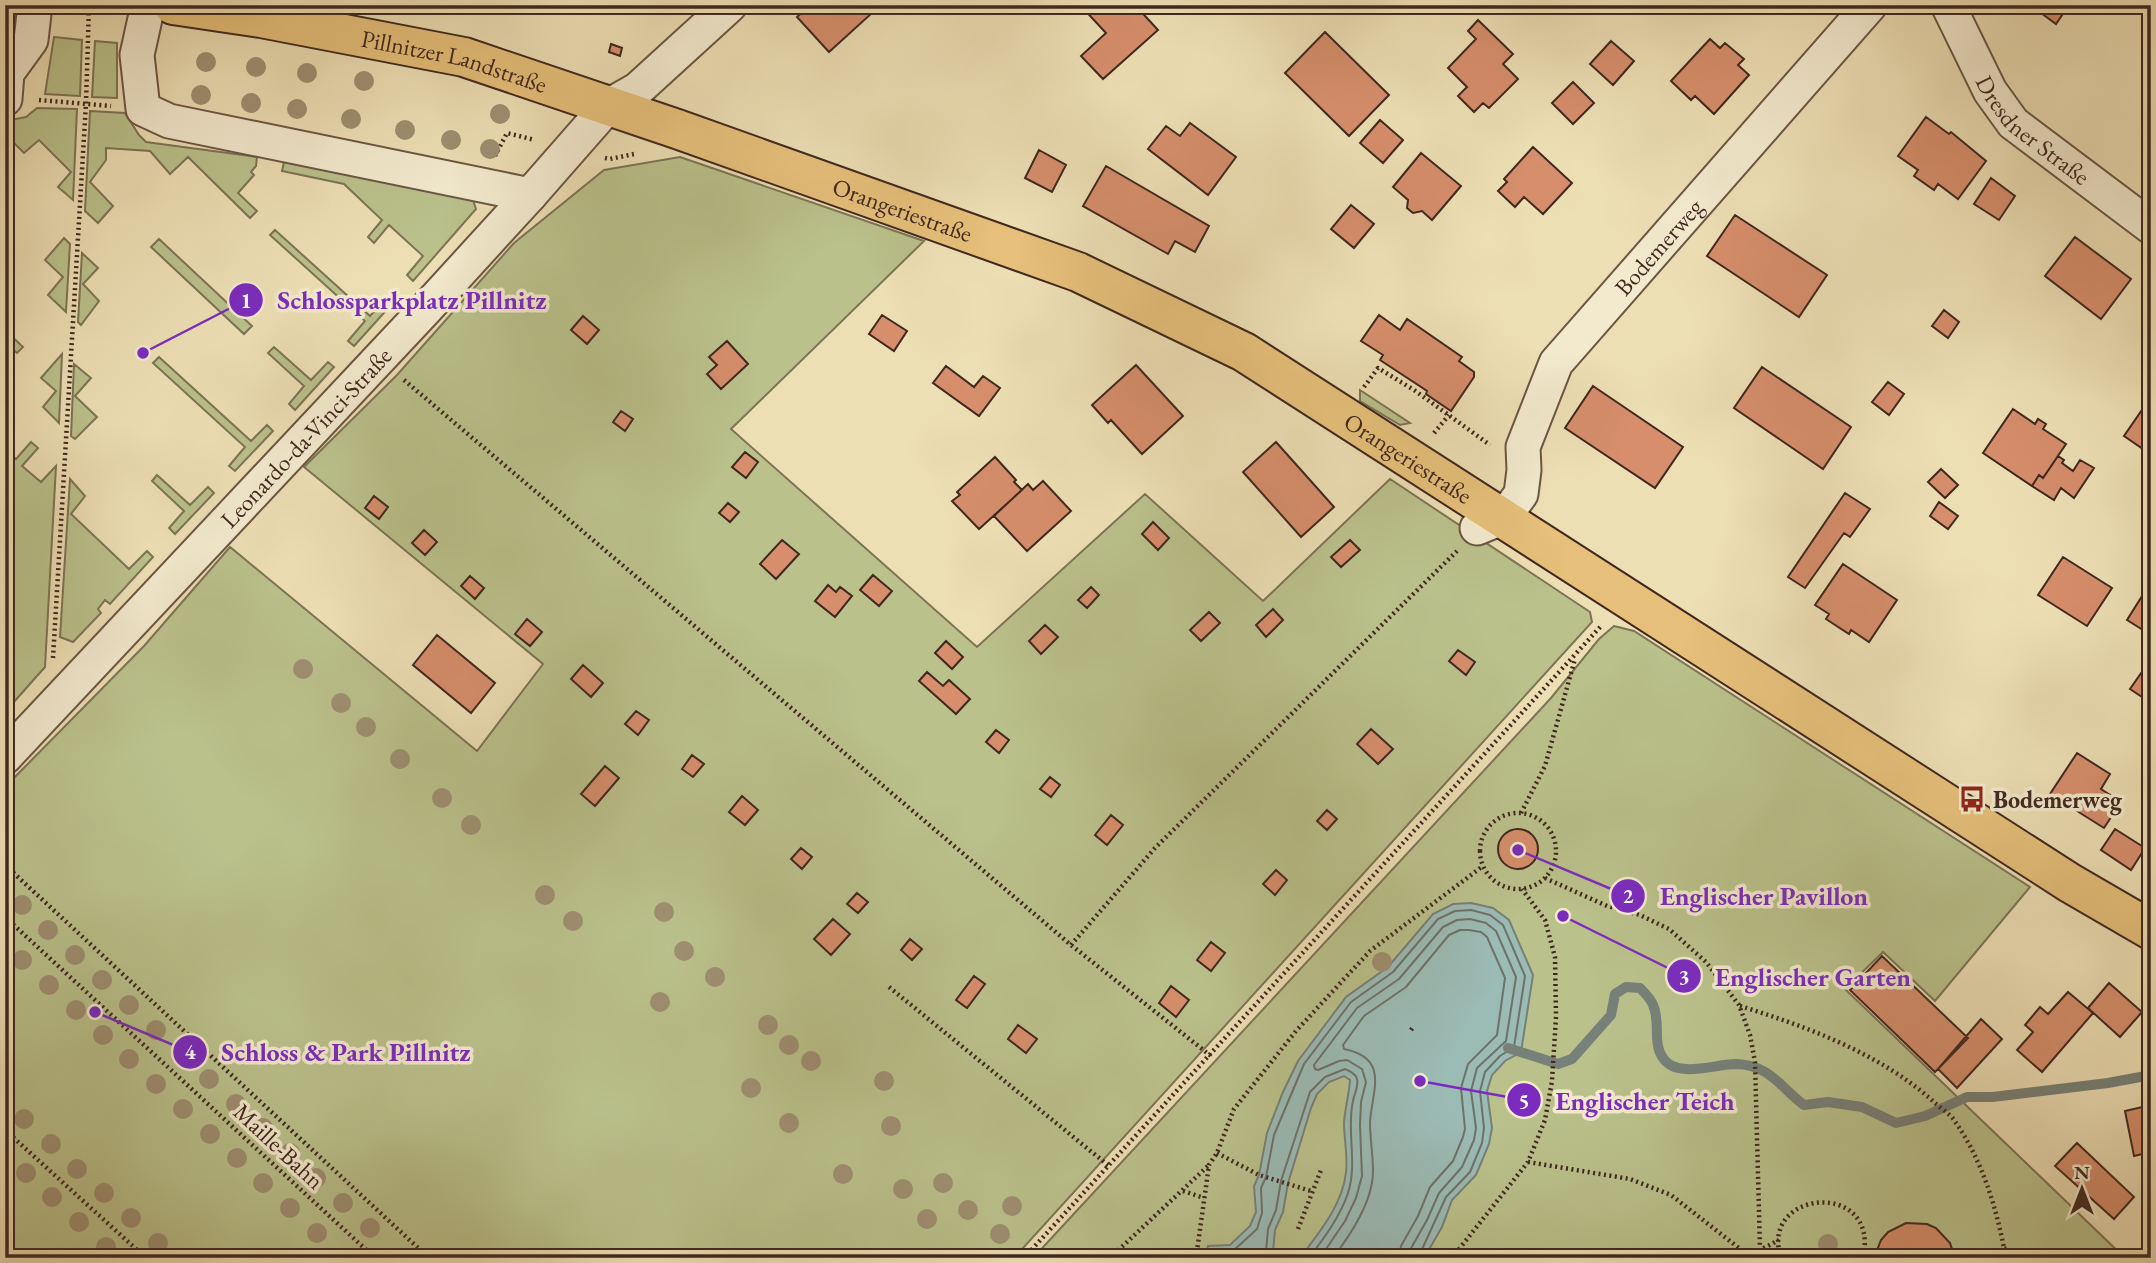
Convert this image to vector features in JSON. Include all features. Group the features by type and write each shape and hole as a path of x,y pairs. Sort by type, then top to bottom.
{"main road":[{"name":"Pillnitzer Landstraße","path":"173,5 261,18 464,57 608,106"},
{"name":"Orangeriestraße","path":"608,106 1078,272 1244,352 1490,522 1891,768 2070,883 2151,930"}],"street":[{"path":"6,86 31,40 35,5"},
{"path":"148,5 137,55 143,109 169,121 530,195"},
{"name":"Leonardo-da-Vinci-Straße","path":"5,757 378,360 608,106 638,89 730,5"},
{"name":"Bodemerweg","path":"1490,522 1521,494 1523,447 1556,363 1870,5"},
{"name":"Dresdner Straße","path":"1948,5 1990,91 2013,122 2151,227"}],"path":[{"path":"52,663 86,103 89,5"},
{"path":"6,86 86,103 143,109"},
{"path":"378,360 1071,945 1211,1056"},
{"path":"1364,387 1378,368 1416,388 1524,470"},
{"path":"1433,433 1449,415"},
{"path":"1071,945 1155,848 1471,537 1490,522"},
{"path":"1024,1258 1611,615"},
{"path":"1521,813 1545,766 1575,657"},
{"path":"1521,813 1539,819 1552,833 1555,861 1545,878 1531,887 1522,889 1499,884 1483,866 1480,843 1487,829 1506,815 1521,813"},
{"path":"5,865 429,1258"},
{"path":"1110,1258 1209,1165 1217,1153 1234,1108 1296,1031 1370,951 1483,866"},
{"path":"1545,878 1607,906 1640,915 1668,929 1706,962 1739,1005 1750,1035 1755,1062 1759,1258"},
{"path":"1452,1258 1528,1162 1545,1120 1554,1051 1555,957 1545,920 1522,889"},
{"name":"Maille-Bahn","path":"5,917 375,1258"},
{"path":"889,986 1109,1166"},
{"path":"1739,1005 1773,1016 1864,1054 1911,1082 1953,1118 1977,1161 1995,1204 2004,1248"},
{"path":"5,1130 146,1258"},
{"path":"5,1136 9,1187 5,1231"},
{"path":"1217,1153 1259,1175 1311,1191"},
{"path":"1528,1162 1579,1169 1640,1183 1671,1195 1744,1252 1760,1250 1779,1240"},
{"path":"1196,1255 1209,1165"},
{"path":"1298,1229 1321,1170"},
{"path":"1182,1191 1204,1198"},
{"path":"1781,1258 1779,1240 1786,1219 1803,1205 1825,1201 1846,1208 1854,1215 1864,1235 1863,1258"},
{"path":"1996,1258 2004,1248"},
{"path":"2004,1248 2027,1258"}],"green space":[{"path":"54,37 82,40 80,96 45,94"},
{"path":"95,41 117,43 117,98 92,97"},
{"path":"37,108 77,109 73,200 58,187 71,172 39,140 24,153 5,136 5,121 26,117"},
{"path":"90,111 125,113 146,142 257,157 256,166 251,172 254,175 238,193 257,211 250,218 188,157 170,174 150,151 106,148 106,160 90,182 113,206 98,223 85,211"},
{"path":"680,157 924,241 731,429 977,647 1145,494 1263,601 1390,479 1590,612 1592,622 1014,1258 5,1258 5,787 144,646 230,547 477,751 543,664 304,467 397,375 514,243 604,170"},
{"path":"284,162 473,200 476,209 413,281 407,275 423,256 389,225 374,243 368,237 382,220 344,184 282,171"},
{"path":"275,230 370,316 386,298 392,304 354,346 348,341 365,321 270,235"},
{"path":"64,238 70,244 66,312 48,295 63,277 45,260"},
{"path":"159,239 252,326 244,334 151,247"},
{"path":"82,253 98,268 83,284 99,301 81,325 78,322"},
{"path":"5,330 23,347 17,353 5,343"},
{"path":"274,347 311,380 328,362 334,367 295,410 289,404 304,386 268,353"},
{"path":"62,354 59,423 43,407 56,391 41,378"},
{"path":"159,357 251,441 267,425 273,431 235,471 229,466 245,447 153,363"},
{"path":"74,364 91,378 75,396 97,417 75,439 71,436"},
{"path":"1360,390 1410,423 1400,425 1360,401"},
{"path":"31,442 38,448 22,466 41,482 56,466 45,667 5,712 5,450 16,459"},
{"path":"157,475 190,505 208,487 214,493 175,534 169,528 184,511 152,481"},
{"path":"70,479 85,496 71,514 129,569 147,551 153,557 110,604 105,600 98,609 101,613 73,642 60,637"},
{"path":"1614,626 1634,631 2030,887 1935,1001 1883,952 1845,989 2125,1258 1033,1258 1551,698 1599,639"}],"water":[{"path":"1471,903 1493,908 1509,920 1533,975 1521,1052 1505,1061 1492,1075 1487,1091 1492,1128 1489,1144 1476,1175 1452,1200 1442,1227 1424,1258 1300,1258 1329,1218 1344,1184 1347,1160 1344,1123 1350,1080 1344,1076 1329,1082 1317,1094 1311,1108 1288,1183 1283,1212 1275,1230 1273,1252 1278,1258 1205,1258 1208,1246 1230,1245 1250,1226 1256,1212 1254,1186 1259,1175 1267,1133 1298,1061 1346,997 1388,967 1433,914 1453,904"}],"building":[{"path":"545,5 584,5 583,12"},
{"path":"810,5 865,5 872,13 829,52 797,17"},
{"path":"1080,5 1135,5 1158,30 1103,79 1081,56 1106,33"},
{"path":"2046,5 2069,5 2056,24 2041,13"},
{"path":"1478,20 1513,54 1503,64 1518,79 1489,108 1483,103 1474,112 1458,96 1467,87 1448,68 1476,39 1468,31"},
{"path":"1325,32 1389,95 1349,136 1285,73"},
{"path":"1710,39 1720,48 1725,43 1744,59 1738,65 1749,75 1714,114 1695,96 1691,100 1671,81"},
{"path":"1611,41 1634,61 1613,85 1590,64"},
{"path":"611,44 622,48 620,56 609,52"},
{"path":"1573,82 1594,103 1573,124 1552,103"},
{"path":"1926,117 1949,134 1951,132 1986,161 1958,199 1938,184 1934,190 1914,176 1918,170 1898,156"},
{"path":"1380,120 1403,140 1383,163 1360,143"},
{"path":"1190,123 1236,157 1208,195 1148,149 1166,126 1180,136"},
{"path":"1533,147 1572,183 1543,214 1524,197 1515,207 1498,191 1507,182 1504,179"},
{"path":"1039,150 1066,165 1052,192 1025,178"},
{"path":"1421,153 1461,186 1432,220 1422,211 1413,213 1407,208 1408,200 1393,187"},
{"path":"1106,166 1209,226 1195,252 1175,241 1168,254 1083,206"},
{"path":"1991,178 2015,196 1999,220 1974,204"},
{"path":"1351,205 1374,224 1354,248 1331,229"},
{"path":"1735,215 1827,275 1799,317 1707,256"},
{"path":"2075,237 2131,279 2101,319 2045,276"},
{"path":"1944,310 1959,322 1948,338 1932,326"},
{"path":"882,315 907,331 894,351 869,334"},
{"path":"1379,315 1400,330 1407,319 1462,357 1459,361 1474,372 1474,377 1451,411 1426,394 1427,391 1380,360 1383,355 1361,341"},
{"path":"583,316 599,330 587,344 571,330"},
{"path":"727,341 748,364 721,389 707,374 717,365 709,357"},
{"path":"1136,365 1183,416 1142,454 1111,420 1108,423 1092,405"},
{"path":"946,366 974,387 983,376 1000,388 979,416 933,383"},
{"path":"1762,367 1851,427 1823,469 1734,408"},
{"path":"1888,382 1904,394 1889,415 1872,402"},
{"path":"1593,386 1683,447 1655,488 1565,428"},
{"path":"2144,407 2151,412 2151,444 2146,451 2124,436"},
{"path":"2013,409 2035,424 2038,419 2046,424 2043,429 2066,444 2043,478 2039,475 2032,486 1983,453"},
{"path":"621,411 633,419 625,431 613,422"},
{"path":"1276,442 1334,507 1301,537 1243,472"},
{"path":"745,452 758,462 746,478 732,467"},
{"path":"2058,456 2064,460 2062,463 2073,471 2080,460 2094,468 2074,498 2061,488 2054,500 2032,486 2039,475 2043,478"},
{"path":"995,457 1022,490 979,529 952,501 960,495 957,492"},
{"path":"1941,469 1958,485 1945,498 1928,482"},
{"path":"1043,481 1071,511 1027,551 994,516 1028,484 1033,490"},
{"path":"1845,493 1870,509 1850,537 1844,533 1805,588 1788,577"},
{"path":"374,496 388,507 379,519 365,508"},
{"path":"1939,502 1958,516 1948,529 1930,516"},
{"path":"728,503 739,512 730,522 719,513"},
{"path":"1153,522 1169,538 1158,550 1142,534"},
{"path":"424,530 437,542 425,555 412,543"},
{"path":"782,540 799,554 776,579 760,564"},
{"path":"1350,540 1360,550 1341,567 1331,557"},
{"path":"2063,557 2112,588 2087,626 2038,595"},
{"path":"1843,564 1897,600 1869,642 1851,630 1849,634 1826,619 1829,614 1815,605"},
{"path":"873,575 892,591 879,606 860,590"},
{"path":"470,576 484,588 475,599 461,586"},
{"path":"828,585 836,592 840,587 852,596 835,617 815,601"},
{"path":"1091,587 1099,595 1087,608 1078,600"},
{"path":"2144,593 2151,598 2151,635 2127,620"},
{"path":"1273,609 1283,620 1266,637 1256,625"},
{"path":"1209,612 1220,623 1201,641 1190,630"},
{"path":"527,619 542,632 530,646 515,634"},
{"path":"1045,625 1058,637 1041,654 1029,641"},
{"path":"437,635 495,683 471,713 413,665"},
{"path":"946,641 963,657 952,669 935,653"},
{"path":"1458,650 1475,662 1466,675 1449,661"},
{"path":"2151,659 2151,703 2130,689"},
{"path":"583,665 603,683 591,697 571,679"},
{"path":"927,672 943,686 949,680 970,699 956,714 919,681"},
{"path":"636,711 649,720 638,735 625,724"},
{"path":"1371,729 1393,749 1378,764 1357,744"},
{"path":"996,730 1009,740 999,753 986,742"},
{"path":"2077,753 2110,774 2101,789 2121,802 2104,828 2050,794"},
{"path":"692,755 704,764 693,777 682,769"},
{"path":"605,766 619,778 595,806 581,794"},
{"path":"1050,777 1060,785 1051,797 1040,789"},
{"path":"742,796 758,810 745,825 729,812"},
{"path":"1327,810 1337,819 1327,830 1317,821"},
{"path":"1111,815 1123,825 1107,845 1095,835"},
{"path":"1518,829 1526,830 1532,835 1537,841 1537,857 1532,863 1526,868 1518,869 1510,868 1504,863 1499,857 1498,849 1499,841 1504,835 1510,830"},
{"path":"2115,829 2145,848 2131,870 2101,850"},
{"path":"801,848 812,857 802,869 791,859"},
{"path":"1276,870 1287,880 1275,895 1263,884"},
{"path":"857,893 868,902 858,913 847,904"},
{"path":"833,919 850,934 831,955 814,939"},
{"path":"910,939 922,949 912,960 901,950"},
{"path":"1211,942 1225,953 1211,971 1197,960"},
{"path":"1882,956 1968,1038 1935,1072 1850,990"},
{"path":"974,976 985,984 967,1008 956,1000"},
{"path":"2109,983 2142,1012 2120,1037 2088,1008"},
{"path":"1171,986 1189,1000 1176,1017 1159,1003"},
{"path":"2068,992 2093,1013 2042,1072 2017,1050 2033,1032 2025,1025 2040,1007 2048,1014"},
{"path":"1981,1019 2002,1039 1957,1088 1938,1069"},
{"path":"1018,1025 1037,1039 1026,1053 1008,1039"},
{"path":"2151,1105 2151,1152 2134,1156 2125,1111"},
{"path":"2077,1143 2134,1197 2114,1219 2055,1166"},
{"path":"1906,1223 1927,1224 1936,1228 1950,1243 1955,1258 1874,1258 1881,1240 1888,1232"}],"waterway":[{"path":"1508,1048 1558,1064 1572,1059 1611,1015 1615,994 1626,987 1640,988 1651,1001 1656,1018 1658,1046 1669,1064 1687,1069 1748,1065 1774,1078 1804,1105 1828,1102 1862,1107 1896,1123 1925,1116 1967,1097 1993,1097 2151,1075"},
{"path":"1198,1258 1208,1258"}],"place":[{"name":"Schlossparkplatz Pillnitz","path":"143,353"},
{"name":"Bodemerweg","path":"1972,799"},
{"name":"Englischer Pavillon","path":"1518,850"},
{"name":"Englischer Garten","path":"1563,916"},
{"name":"Schloss & Park Pillnitz","path":"95,1012"},
{"name":"Englischer Teich","path":"1420,1081"}]}
